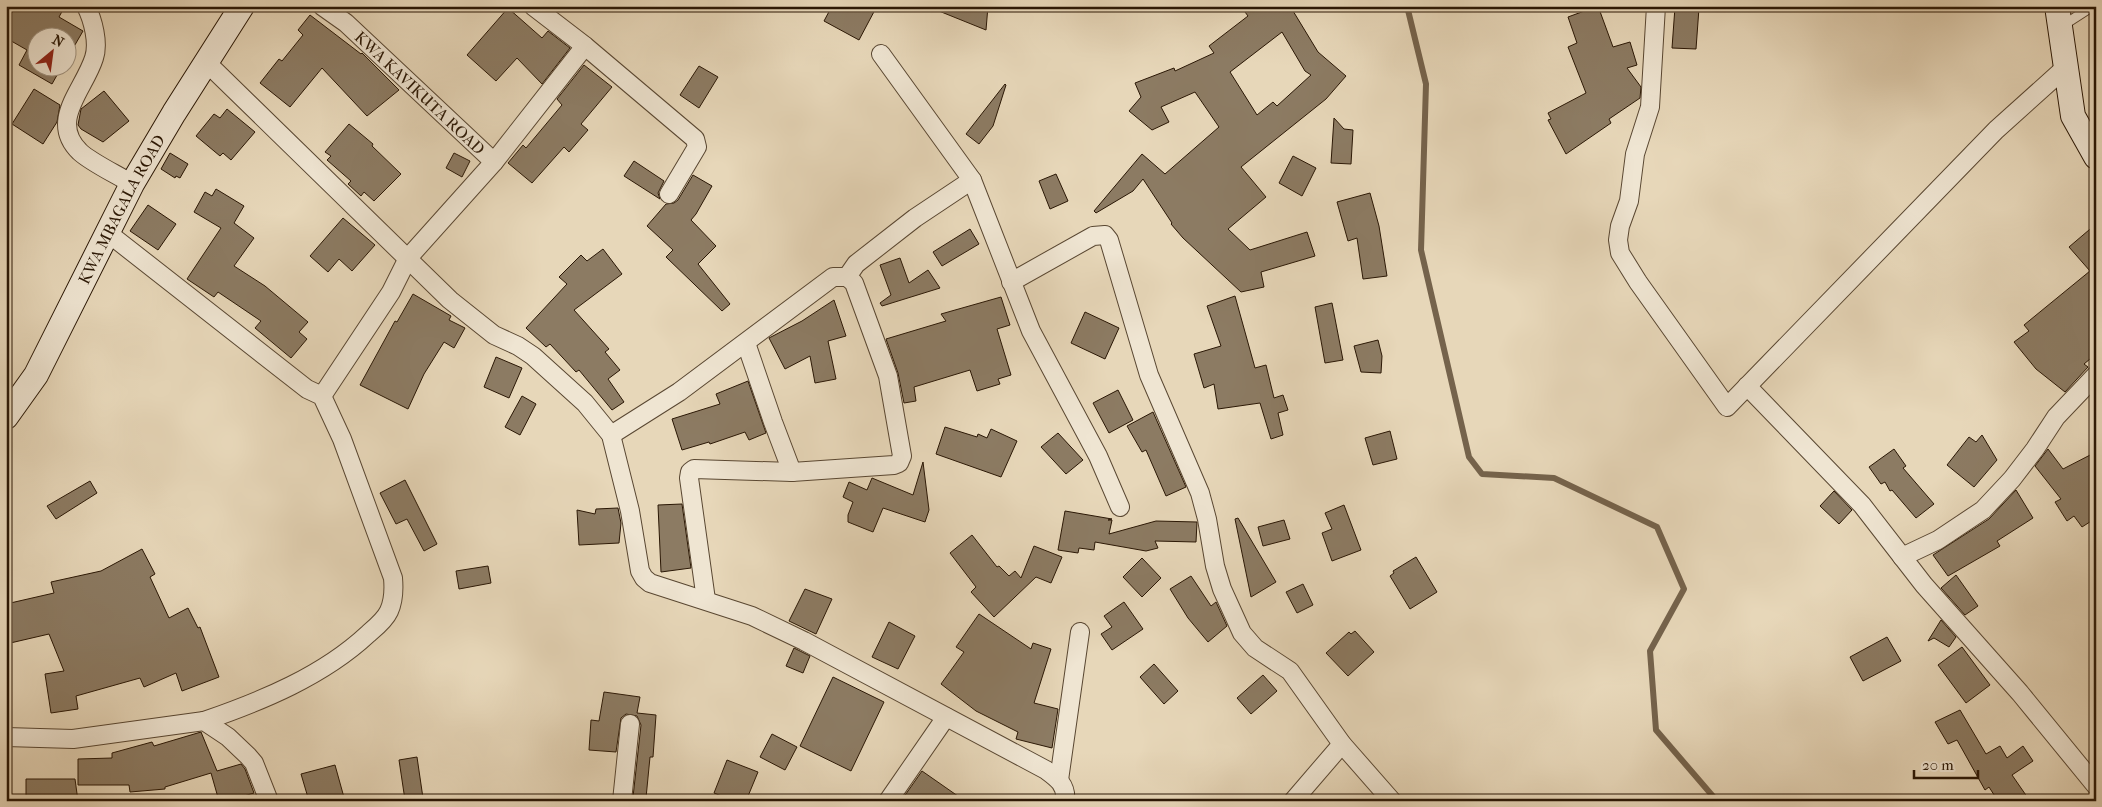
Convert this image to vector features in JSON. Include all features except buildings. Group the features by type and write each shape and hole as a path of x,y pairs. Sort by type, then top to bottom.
{"street":[{"path":"86,6 90,14 96,43 94,57 67,115 67,132 81,152 132,184"},
{"name":"KWA MBAGALA ROAD","path":"6,417 36,375 132,184 242,6"},
{"name":"KWA KAVIKUTA ROAD","path":"322,6 346,24 494,162"},
{"path":"533,6 584,46 697,142 692,158 669,194"},
{"path":"1656,6 1650,107 1635,154 1629,201 1620,226 1618,240 1620,253 1638,282 1727,407 1996,130 2066,67"},
{"path":"2058,17 2074,116 2096,157"},
{"path":"322,396 391,292 408,258 494,162 584,46"},
{"path":"881,54 972,180 1031,331 1098,456 1120,507"},
{"path":"206,62 450,300 494,335 518,346 533,356 584,403 610,435 630,511 640,571 644,578 650,582 752,616 804,641 1046,770 1059,780 1064,788 1065,801"},
{"path":"847,277 856,264 915,218 972,180"},
{"path":"6,736 73,739 204,721 245,707 275,694 352,650 375,628 388,612 395,592 393,578 342,439 322,396 306,389 108,233"},
{"path":"1011,282 1093,236 1101,234 1109,240 1149,375 1200,493 1207,519 1215,566 1230,609 1242,633 1248,641 1290,671 1342,744 1392,801"},
{"path":"610,435 679,392 833,278 847,277 854,283 859,292 888,376 902,456 899,462 894,465 792,472 699,468 690,472 689,478 706,600"},
{"path":"746,343 792,472"},
{"path":"1902,557 1938,540 1983,510 2030,457 2056,417 2096,374"},
{"path":"1747,386 1862,505 1924,585 2020,693 2096,786"},
{"path":"1059,780 1080,632"},
{"path":"888,801 946,717"},
{"path":"204,721 228,737 254,763 269,801"},
{"path":"622,801 630,724"},
{"path":"1292,801 1342,744"}],"lane":[{"path":"2058,17 2093,6"}],"waterway":[{"path":"1407,6 1426,84 1421,250 1469,457 1482,474 1554,478 1657,527 1684,589 1650,651 1656,730 1717,801"}]}
